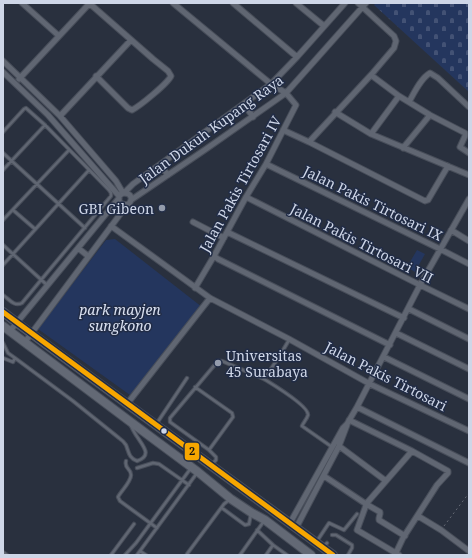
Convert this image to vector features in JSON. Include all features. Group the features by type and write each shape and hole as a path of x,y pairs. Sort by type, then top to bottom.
{"main road":[{"path":"3,312 293,526 322,544 333,555"},
{"path":"5,328 195,469 231,499 265,520 311,555"}],"street":[{"path":"22,3 59,36"},
{"path":"15,83 89,3 130,40 168,71 171,76 169,80 132,110 128,108 96,76"},
{"path":"172,3 271,84 286,93"},
{"path":"233,3 297,57"},
{"path":"296,3 324,26"},
{"name":"Jalan Dukuh Kupang Raya","path":"5,328 16,323 121,195 133,184 271,84 345,3"},
{"path":"309,142 394,48 396,41 389,32 364,5 358,3"},
{"name":"Jalan Dukuh Kupang Raya","path":"131,200 286,93 364,5"},
{"path":"60,116 130,40"},
{"path":"3,61 60,116 116,181 121,195 120,203 127,205"},
{"path":"3,72 48,115 121,195 130,195 131,200 25,342"},
{"path":"371,74 408,102 465,133 460,147 469,153"},
{"path":"408,102 424,79 428,74 430,74 438,78 469,107"},
{"name":"Jalan Pakis Tirtosari IV","path":"195,288 266,164 296,105 286,93"},
{"path":"371,134 399,96"},
{"path":"244,104 253,117"},
{"path":"336,112 371,134 469,175"},
{"path":"403,148 430,115"},
{"path":"283,130 425,201 428,200 448,166"},
{"name":"Jalan Pakis Tirtosari IX","path":"266,164 469,264"},
{"path":"160,165 168,175"},
{"name":"Jalan Pakis Tirtosari VII","path":"246,197 469,309"},
{"path":"293,526 295,514 332,447 370,384 420,285 469,199"},
{"path":"193,222 224,238"},
{"name":"Jalan Pakis Tirtosari","path":"112,226 210,298 289,339 370,384 469,431"},
{"path":"451,230 469,241"},
{"path":"227,232 404,318"},
{"path":"78,248 88,256"},
{"path":"214,256 390,345"},
{"path":"124,402 210,298"},
{"path":"408,309 469,339"},
{"path":"396,333 469,369"},
{"path":"384,357 469,399"},
{"path":"357,407 469,463"},
{"path":"293,526 301,518 324,476 339,446 348,422"},
{"path":"348,422 412,451 448,471 437,485 405,536 396,554 357,530 366,504 412,451"},
{"path":"339,446 386,481"},
{"path":"324,476 380,512 379,520 405,536"},
{"path":"295,514 301,518"},
{"path":"418,516 441,530 469,551"}],"lane":[{"path":"3,132 26,108 45,125 111,193 111,196 40,280 22,304 14,304 3,295"},
{"path":"3,170 45,125"},
{"path":"3,220 4,216 13,210 69,150"},
{"path":"3,153 85,228"},
{"path":"3,265 89,170"},
{"path":"13,210 35,229"},
{"path":"3,245 47,285"},
{"path":"264,379 289,339"},
{"path":"3,343 8,353 45,379 119,438 125,444 132,459 137,461 142,460 146,452 128,420"},
{"path":"3,358 13,362 15,358"},
{"path":"211,466 216,460 216,457 169,420 219,360 264,379 296,400 308,414 302,426 332,447"},
{"path":"156,425 187,378"},
{"path":"42,383 45,379"},
{"path":"195,387 233,415 209,450"},
{"path":"126,461 125,464 130,471 131,476 118,498 157,528"},
{"path":"137,468 153,463 159,464 188,485"},
{"path":"125,555 136,543 182,481 195,469"},
{"path":"137,555 188,485 195,469"},
{"path":"187,554 222,508 231,499"},
{"path":"222,508 245,525 249,524 252,513"},
{"path":"322,544 329,523 344,530 357,514"},
{"path":"240,555 265,520"},
{"path":"111,555 134,524"},
{"path":"258,530 273,545 287,555"},
{"path":"332,535 336,535 352,545 348,555"},
{"path":"266,555 273,545"},
{"path":"140,551 146,555"},
{"path":"3,552 7,555"}],"path":[{"path":"441,530 469,493"}],"green space":[{"path":"376,3 469,3 469,92 374,5"},
{"name":"park mayjen sungkono","path":"115,239 202,307 130,395 38,329 106,240"},
{"path":"417,250 425,254 415,272 407,267"}],"transit line":[{"name":"2","path":"3,312 333,555"}],"place":[{"name":"GBI Gibeon","path":"162,208"},
{"name":"Universitas 45 Surabaya","path":"218,363"}]}
